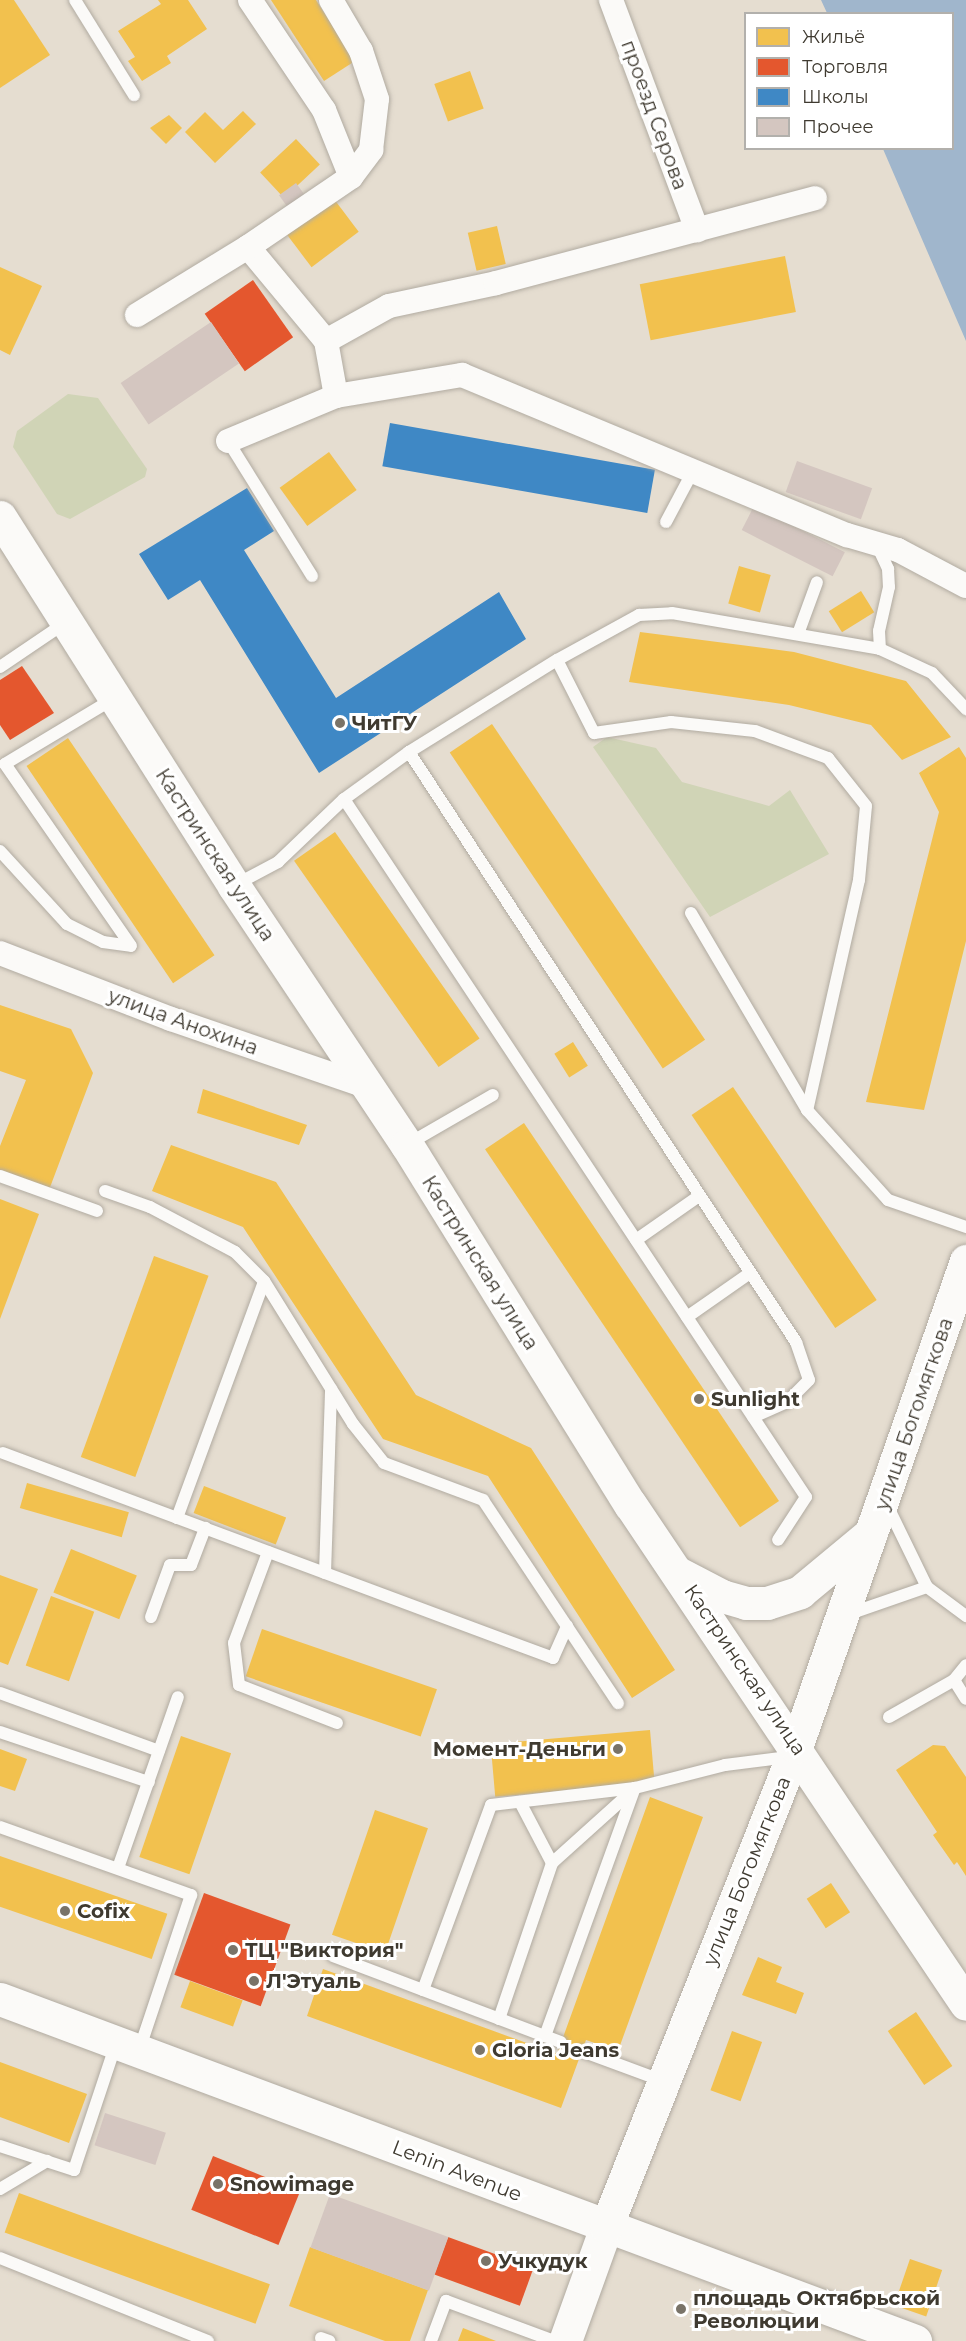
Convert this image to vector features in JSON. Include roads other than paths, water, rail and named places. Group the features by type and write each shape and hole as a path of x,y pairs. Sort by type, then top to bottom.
{"main road":[{"name":"Кастринская улица","path":"0,517 65,623 234,886 407,1145 630,1503 679,1573 794,1751 966,2004"},
{"name":"улица Богомягкова","path":"565,2341 606,2227 794,1751 879,1515 966,1261"},
{"path":"679,1573 722,1596 746,1603 767,1603 800,1592 879,1515"},
{"name":"Lenin Avenue","path":"0,1999 915,2341"}],"street":[{"path":"250,0 324,110 351,177"},
{"path":"137,315 248,247 351,177 371,150 377,99 361,51 331,0"},
{"name":"проезд Серова","path":"611,0 697,230"},
{"path":"326,341 390,306 697,230 815,198"},
{"path":"248,247 326,341 336,396"},
{"path":"228,441 336,396 462,375 847,535 898,550 966,586"},
{"name":"улица Анохина","path":"0,953 171,1019 368,1087"}],"lane":[{"path":"75,0 134,95"},
{"path":"228,441 312,576"},
{"path":"666,522 693,471"},
{"path":"876,543 888,568 889,586 879,631 880,649"},
{"path":"798,634 817,582"},
{"path":"234,886 278,862 344,799 409,752 557,660 639,615 672,613 880,649 907,658 932,673 966,709"},
{"path":"0,667 65,623"},
{"path":"557,660 594,733 670,722 755,731 828,758 866,806 859,880 807,1110"},
{"path":"0,851 67,924 103,942 131,946 5,764 114,698"},
{"path":"409,752 796,1342 808,1380 788,1402 753,1418"},
{"path":"344,799 806,1497 778,1540"},
{"path":"691,913 807,1110 888,1200 966,1227"},
{"path":"407,1145 493,1095"},
{"path":"0,1176 97,1211"},
{"path":"105,1191 150,1207 235,1252 264,1281 331,1388 384,1463 483,1500 618,1703"},
{"path":"636,1240 699,1196"},
{"path":"687,1317 750,1273"},
{"path":"177,1518 264,1281"},
{"path":"325,1573 331,1388"},
{"path":"3,1453 553,1658 567,1626"},
{"path":"879,1515 927,1587 966,1616"},
{"path":"151,1617 170,1565 190,1565 205,1528"},
{"path":"268,1552 234,1643 239,1685 337,1723"},
{"path":"843,1616 927,1587"},
{"path":"889,1717 954,1680 966,1665"},
{"path":"954,1680 966,1699"},
{"path":"0,1693 159,1751"},
{"path":"118,1868 178,1697"},
{"path":"0,1732 149,1782"},
{"path":"423,1990 491,1805 635,1788 725,1765 794,1751"},
{"path":"500,2019 552,1863 635,1788"},
{"path":"545,2036 635,1788"},
{"path":"520,1802 552,1863"},
{"path":"0,1827 191,1895 74,2170 0,2146"},
{"path":"333,1956 561,2042"},
{"path":"582,2050 663,2081"},
{"path":"0,2189 47,2161"},
{"path":"0,2258 207,2341"},
{"path":"431,2341 446,2301 554,2341"}],"water":[{"path":"821,0 966,0 966,341 883,150 954,150 954,12 827,12"}],"place":[{"name":"ЧитГУ","path":"340,723"},
{"name":"Sunlight","path":"699,1399"},
{"name":"Момент-Деньги","path":"618,1749"},
{"name":"Cofix","path":"65,1911"},
{"name":"ТЦ \"Виктория\"","path":"233,1950"},
{"name":"Л'Этуаль","path":"254,1981"},
{"name":"Gloria Jeans","path":"480,2050"},
{"name":"Snowimage","path":"218,2184"},
{"name":"Учкудук","path":"486,2261"},
{"name":"площадь Октябрьской Революции","path":"681,2309"}]}
